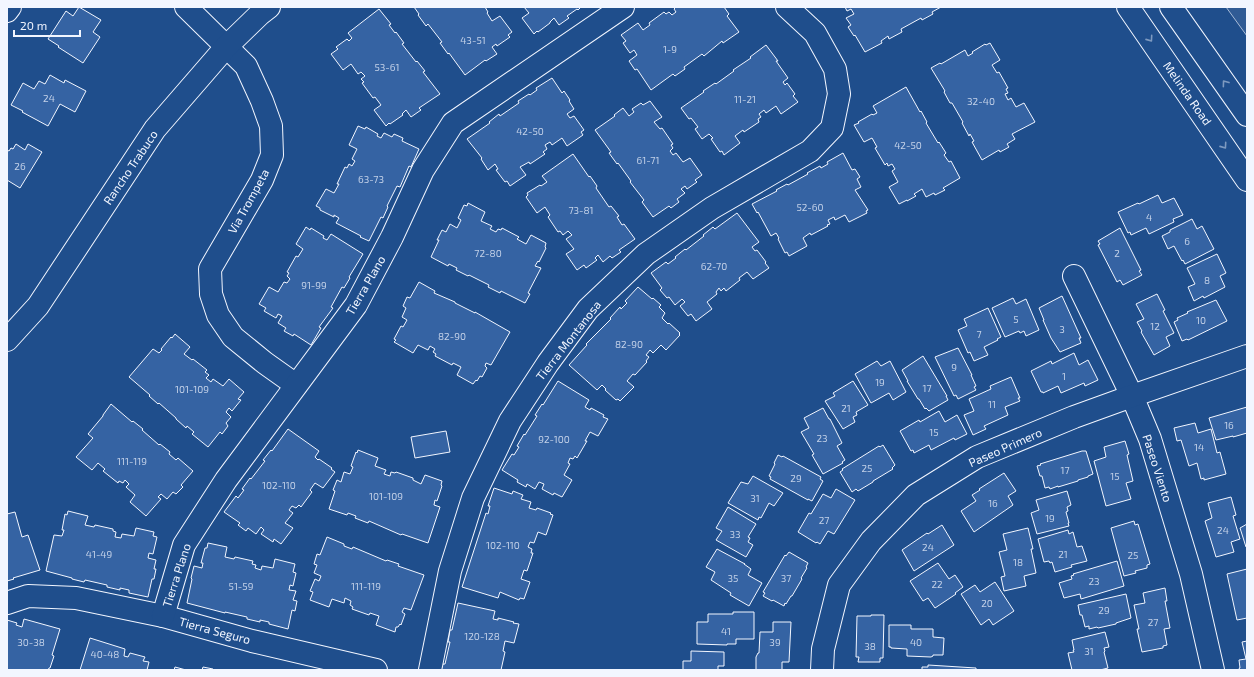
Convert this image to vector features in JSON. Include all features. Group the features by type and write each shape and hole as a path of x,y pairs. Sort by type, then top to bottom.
{"street":[{"path":"7,11 10,7"},
{"name":"Via Trompeta","path":"186,7 246,66 262,101 271,126 272,155 262,180 210,269 212,294 218,314 233,337 265,363 296,385"},
{"name":"Rancho Trabuco","path":"7,340 38,306 155,129 226,47 269,7"},
{"name":"Tierra Plano","path":"163,616 184,544 226,480 356,305 392,238 422,170 453,123 623,7"},
{"name":"Tierra Montanosa","path":"430,670 450,571 473,498 510,421 548,363 588,309 646,254 712,208 810,151 832,128 839,94 836,69 815,33 787,7"},
{"name":"Melinda Road","path":"1128,7 1247,180"},
{"path":"1171,7 1247,115"},
{"name":"Paseo Viento","path":"1074,276 1132,396 1150,439 1191,574 1213,670"},
{"name":"Paseo Primero","path":"822,670 823,649 839,585 871,540 916,495 977,457 1074,417 1247,356"},
{"name":"Tierra Seguro","path":"7,604 28,596 76,598 163,616 252,641 376,670"}],"shaded area":[{"path":"1226,7 1247,7 1247,36"}],"building":[{"path":"79,7 101,20 93,32 100,37 83,63 48,39 66,11 73,16"},
{"path":"414,7 485,7 492,21 500,16 512,32 508,35 510,37 497,46 496,44 492,47 497,54 486,61 485,60 465,75 440,43 442,42 428,24 426,26"},
{"path":"524,7 581,7 567,16 569,18 559,25 554,18 550,23 534,34 522,18 529,13"},
{"path":"676,7 724,7 729,14 727,16 739,32 723,43 722,41 704,56 702,54 684,67 685,69 675,76 673,74 651,90 637,69 635,70 629,61 637,55 634,50 630,53 623,43 626,41 621,35 638,23 643,30 650,25 649,23 664,12 666,14 669,12 672,15 676,12 674,9"},
{"path":"845,7 941,7 932,12 933,14 922,20 921,18 901,29 902,32 889,39 888,36 881,41 882,43 865,52 855,35 854,36 848,27 851,25 846,18 854,14 851,9 847,11"},
{"path":"379,9 391,24 389,25 404,43 402,44 425,71 423,72 440,94 419,108 421,110 411,117 406,110 402,114 403,115 386,126 374,110 381,105 375,97 373,98 362,83 364,82 361,79 365,76 361,72 358,74 351,64 343,70 331,54 338,49 336,47 347,39 349,41 352,38 348,33"},
{"path":"990,43 1000,60 992,65 997,73 999,72 1008,88 1006,89 1008,93 1005,94 1008,100 1011,98 1016,107 1024,103 1035,122 1012,134 1015,139 1007,144 1009,147 1000,152 999,150 982,160 972,142 974,141 970,134 969,136 962,123 963,122 952,103 950,103 944,92 945,91 931,68 965,50 968,56 985,44"},
{"path":"766,45 788,78 783,82 785,85 787,83 795,94 793,96 798,102 781,114 776,106 766,113 764,110 759,114 761,117 758,119 759,122 735,136 740,143 724,155 722,151 720,152 711,139 713,138 709,134 702,139 695,129 698,127 691,118 689,119 681,108 704,92 703,91 734,71 733,70 751,58 750,57"},
{"path":"50,75 64,83 65,80 86,91 75,112 60,104 48,126 11,105 23,83 34,89 39,81 45,84"},
{"path":"552,78 562,93 564,91 570,100 569,101 574,109 567,114 570,118 574,116 584,130 581,132 583,135 567,146 562,138 552,145 550,142 545,145 547,149 543,152 545,154 530,164 529,162 520,167 526,175 510,186 496,170 498,169 495,164 488,170 481,159 482,158 467,139 490,123 489,122 499,114 500,116 519,103 518,101 529,94 530,95 537,90 536,88"},
{"path":"906,87 938,143 939,142 946,153 944,155 949,162 951,161 960,178 943,188 945,190 935,195 934,193 926,197 922,189 914,194 916,196 899,204 889,187 898,182 892,171 895,169 892,164 888,166 887,163 885,165 875,148 877,147 872,138 864,142 854,125 872,114 877,113 873,106"},
{"path":"650,101 662,117 654,122 660,129 662,128 673,144 671,145 673,148 670,151 673,155 676,153 683,162 690,158 702,175 695,180 697,182 687,189 685,186 681,189 685,193 677,199 679,202 671,208 669,206 653,217 642,202 644,200 618,163 617,164 609,153 611,152 595,130 615,116 614,115 623,108 629,116 634,112 632,109 641,103 643,105"},
{"path":"358,126 365,129 366,127 378,134 377,136 381,138 384,133 392,137 394,134 403,138 402,141 419,149 411,167 409,166 400,187 397,186 383,218 381,217 369,241 336,223 339,218 320,210 320,208 316,206 326,189 334,193 345,167 347,168 349,164 352,166 355,161 352,159 357,149 349,145"},
{"path":"16,144 25,150 28,144 42,152 20,188 7,180 7,150 9,151 11,148 13,149"},
{"path":"843,153 852,170 855,169 860,177 857,179 861,187 855,190 868,210 866,211 867,213 849,222 845,215 835,220 834,217 828,220 830,224 827,225 828,226 811,235 810,233 803,238 807,246 789,256 787,252 785,253 776,233 771,236 752,204 820,166 821,168 828,164 827,162"},
{"path":"573,154 597,186 596,188 609,207 611,206 619,216 617,217 622,225 624,224 635,239 619,250 621,252 612,258 610,256 603,262 598,255 595,258 597,260 586,268 584,265 577,270 566,254 574,249 566,239 572,235 568,231 563,235 560,231 558,232 548,217 550,215 545,207 537,213 526,197 528,195 527,193 547,182 542,176"},
{"path":"1158,195 1162,203 1174,198 1183,215 1173,219 1174,222 1149,234 1146,228 1131,235 1130,232 1128,233 1118,212"},
{"path":"468,203 485,212 481,221 492,226 490,229 496,232 498,229 501,230 502,228 519,237 517,239 526,244 531,235 546,243 546,248 539,262 538,261 535,266 541,268 528,293 530,294 525,303 501,291 500,293 488,287 489,285 456,270 457,268 449,264 448,266 431,257 442,230 446,232 450,224 457,228 461,220 458,218 464,205 467,206"},
{"path":"737,213 759,242 752,247 755,251 757,250 769,268 753,279 747,272 739,278 740,280 726,291 724,288 721,291 719,288 716,292 717,294 707,302 712,309 696,321 691,314 688,316 680,306 685,302 682,299 675,305 669,297 667,298 660,290 662,288 651,273 666,262 668,264 685,249 686,250 704,236 703,235 713,227 715,229"},
{"path":"1192,219 1197,229 1202,226 1214,249 1185,264 1174,246 1168,249 1162,236 1170,232 1170,230"},
{"path":"306,227 310,230 311,228 324,236 323,238 327,240 331,234 363,254 344,288 342,287 331,307 333,308 319,327 321,328 311,345 294,334 293,336 284,331 286,328 278,323 282,316 278,314 276,318 264,311 266,308 259,304 269,287 278,292 284,282 287,283 290,279 287,276 289,273 287,272 296,256 298,257 303,249 296,244"},
{"path":"1120,228 1141,270 1139,271 1142,275 1123,285 1120,280 1117,282 1098,245 1100,244 1098,241"},
{"path":"1217,254 1226,273 1220,276 1225,287 1204,298 1203,296 1194,301 1188,287 1195,284 1187,268"},
{"path":"419,282 435,291 434,293 475,312 510,332 491,365 486,363 485,366 487,368 482,377 480,376 473,384 457,375 461,367 453,363 452,365 435,356 436,354 433,352 435,349 430,346 428,350 418,345 413,353 394,342 396,340 394,339 401,326 403,327 407,320 402,317 406,308 403,306 407,297 410,298"},
{"path":"638,287 661,305 659,307 665,313 662,318 680,333 680,335 666,350 661,345 653,353 650,350 646,355 649,357 646,361 647,362 627,381 634,387 620,401 618,399 616,400 605,390 606,389 602,385 597,390 569,365 620,307 621,309 627,303 625,301"},
{"path":"1157,294 1165,310 1163,311 1174,333 1166,337 1170,346 1154,355 1137,322 1144,319 1136,304"},
{"path":"1062,296 1081,338 1079,338 1081,343 1060,352 1051,338 1039,308"},
{"path":"1013,298 1016,304 1026,299 1039,330 1026,336 1024,331 1020,333 1019,331 1005,337 992,308"},
{"path":"1216,300 1227,321 1188,340 1182,341 1174,322 1178,320 1177,318 1188,313 1187,312"},
{"path":"988,308 1001,337 984,347 988,355 974,361 970,352 968,353 958,330 967,326 964,319"},
{"path":"175,334 190,347 184,354 207,370 205,372 209,375 206,378 211,382 213,379 223,386 229,379 244,392 238,399 241,400 232,411 229,408 226,412 231,417 226,423 228,426 222,434 220,432 208,447 192,434 194,432 187,426 186,428 129,377 153,349 159,353"},
{"path":"958,348 972,375 976,390 958,399 956,395 954,396 935,357"},
{"path":"1074,353 1079,365 1088,360 1098,380 1085,386 1084,383 1061,393 1058,386 1043,393 1041,392 1031,371 1051,361 1052,364"},
{"path":"923,356 948,400 929,411 926,408 925,409 918,399 902,370"},
{"path":"877,361 881,366 890,361 906,392 893,400 889,393 871,403 855,374"},
{"path":"1011,377 1020,401 1005,407 1008,415 984,426 986,429 973,435 964,415 974,411 969,399 991,389 990,386"},
{"path":"558,381 589,400 585,407 590,410 591,408 608,419 598,436 590,432 585,441 587,441 577,458 575,456 573,459 570,458 568,463 570,464 564,475 572,480 562,497 554,493 553,495 542,489 544,484 539,482 535,489 527,484 526,487 502,470 512,454 514,455 524,434 525,435 537,416 535,415"},
{"path":"853,381 868,405 856,412 857,415 853,417 855,422 843,429 825,401 835,396 833,393"},
{"path":"111,404 132,422 133,421 143,429 142,430 159,445 160,444 170,452 169,454 176,460 178,458 193,471 181,485 183,487 176,494 173,492 167,499 161,494 158,497 161,499 146,516 130,502 135,495 126,487 129,484 125,480 123,483 119,481 118,483 103,471 105,469 98,463 92,470 76,457 93,438 88,434"},
{"path":"1247,407 1247,433 1216,440 1209,418"},
{"path":"823,408 842,443 837,446 845,460 842,462 843,463 823,474 812,455 814,454 801,432 809,428 804,418"},
{"path":"939,411 945,422 957,415 967,434 955,440 954,438 931,450 929,445 914,453 913,450 911,451 900,431"},
{"path":"1195,423 1198,433 1211,429 1217,453 1220,452 1226,474 1204,480 1204,478 1201,479 1197,463 1189,466 1181,440 1177,441 1174,428"},
{"path":"288,429 319,451 315,457 332,468 331,469 335,472 323,488 315,483 310,490 312,492 301,507 299,505 296,508 292,506 289,510 293,513 285,523 293,528 281,544 274,539 273,542 261,534 264,530 261,527 256,534 248,528 246,531 238,525 240,523 224,512 236,496 238,498 244,490 242,489 250,478 251,479 265,461 263,460 271,450 272,451"},
{"path":"446,431 450,452 415,458 411,437"},
{"path":"1125,441 1129,454 1127,455 1133,481 1126,483 1131,499 1106,506 1094,461 1106,457 1104,447"},
{"path":"883,445 895,465 892,468 893,469 858,491 856,489 852,492 840,472 843,470 842,469"},
{"path":"358,450 378,458 375,466 386,470 384,474 390,476 391,472 396,472 413,478 413,480 421,484 425,475 442,481 442,486 437,501 435,500 434,505 440,507 428,543 402,534 401,535 369,521 368,523 355,518 356,516 348,513 347,515 329,509 337,480 341,482 344,472 350,474 353,467 351,466"},
{"path":"1086,451 1093,474 1078,481 1058,487 1050,489 1049,487 1045,488 1042,476 1040,476 1037,466"},
{"path":"778,455 783,456 821,477 820,479 823,481 812,501 770,479 771,477 769,476"},
{"path":"1004,473 1016,491 1008,496 1013,505 974,532 961,511 976,501 972,495"},
{"path":"753,476 783,493 774,506 769,503 761,518 759,517 758,520 728,503 741,482 748,484"},
{"path":"494,488 512,494 513,491 523,495 521,499 531,502 529,508 536,510 537,508 553,515 546,535 538,532 534,543 530,542 528,547 532,549 531,553 533,553 527,571 524,570 521,579 530,582 524,599 520,598 519,600 500,592 498,598 462,587 486,513 488,514 490,506 488,506"},
{"path":"836,489 855,500 834,534 828,531 820,544 817,542 816,543 798,532 809,513 811,514 823,494 831,498"},
{"path":"1067,491 1071,505 1067,507 1068,511 1066,512 1069,526 1037,534 1031,513 1039,510 1036,500"},
{"path":"1231,497 1236,515 1233,516 1240,539 1231,542 1234,552 1216,557 1205,521 1212,518 1208,503"},
{"path":"728,507 756,524 748,537 750,538 748,542 753,545 746,557 716,540 722,531 716,528"},
{"path":"68,511 88,516 85,525 94,527 95,525 113,529 113,531 116,532 115,537 121,538 122,534 134,536 136,528 154,532 153,536 157,537 153,554 149,553 148,558 156,560 154,569 156,569 148,597 129,593 129,590 120,588 120,590 107,587 107,585 85,580 84,582 46,571 54,535 62,536 65,514 67,515"},
{"path":"15,512 22,537 28,535 40,570 7,581 7,514"},
{"path":"1134,521 1135,525 1138,524 1150,564 1147,565 1147,568 1124,576 1111,528"},
{"path":"1247,524 1247,547 1246,547 1240,528"},
{"path":"942,525 954,545 914,571 902,550"},
{"path":"1028,528 1033,549 1031,549 1036,573 1024,576 1026,586 1004,591 1001,577 1005,576 999,552 1007,550 1003,534"},
{"path":"1068,530 1069,534 1073,532 1077,547 1082,546 1087,561 1071,565 1072,567 1055,572 1052,562 1044,562 1038,539"},
{"path":"327,537 344,544 344,546 352,549 353,547 424,575 411,610 404,608 402,612 405,614 401,625 400,624 396,627 395,632 376,625 379,616 370,613 369,615 352,609 353,607 350,605 351,601 345,598 344,603 332,599 329,607 310,600 313,592 310,591 315,579 319,581 321,576 314,573 317,565 314,564 317,554 320,555"},
{"path":"208,543 227,547 225,557 234,559 235,557 253,561 252,564 256,565 255,568 261,570 262,566 273,568 275,559 295,564 293,572 296,573 293,586 290,585 289,590 296,591 293,600 297,601 295,611 292,610 288,629 269,624 269,622 260,620 260,622 247,619 247,617 187,603 194,566 202,568 203,563 201,563"},
{"path":"717,549 745,564 751,569 748,575 762,583 749,606 730,595 731,593 711,580 715,572 706,567"},
{"path":"789,552 808,563 807,568 801,578 802,579 784,606 763,596 765,593 763,592 785,555 786,556"},
{"path":"1117,561 1124,586 1081,599 1080,594 1064,598 1059,583 1072,579 1071,576 1074,575 1073,574"},
{"path":"938,563 949,579 955,575 963,587 955,593 956,594 935,608 928,598 923,601 910,581"},
{"path":"1247,569 1247,618 1237,620 1227,574"},
{"path":"995,582 1014,611 993,625 989,619 981,625 961,594 975,585 980,592"},
{"path":"1165,588 1167,601 1165,601 1170,628 1164,629 1167,645 1163,646 1163,648 1142,652 1134,605 1145,603 1143,593"},
{"path":"1126,594 1131,618 1116,624 1098,628 1089,629 1089,626 1085,627 1078,605"},
{"path":"458,603 495,611 493,619 498,620 498,618 519,624 514,643 505,641 503,651 505,652 501,670 441,670 443,664 445,664 450,642 448,642 450,630 452,630"},
{"path":"733,612 754,612 754,639 736,639 736,644 727,645 697,644 697,622 708,622 708,614 733,614"},
{"path":"884,615 883,658 880,658 880,662 858,662 859,657 856,657 857,616"},
{"path":"24,619 60,629 52,655 54,656 48,670 7,670 7,620 17,623 16,625 22,627"},
{"path":"773,622 791,622 789,662 782,662 782,670 756,670 756,657 759,653 760,632 773,632"},
{"path":"889,625 911,625 911,629 933,629 933,637 944,638 943,655 933,655 931,657 907,656 907,649 889,647"},
{"path":"1105,632 1109,647 1104,648 1108,668 1100,670 1072,670 1068,653 1074,652 1072,640"},
{"path":"90,638 125,649 124,656 128,657 130,653 145,657 143,661 149,662 147,670 80,670"},
{"path":"1247,641 1247,670 1240,670 1239,660 1246,659 1242,642"},
{"path":"691,651 724,652 724,666 718,666 718,670 683,670 683,661 691,661"},
{"path":"928,665 976,668 976,670 922,670 922,667 928,667"},
{"path":"175,667 186,670 174,670"},
{"path":"203,667 213,669 213,670 202,670"}]}
